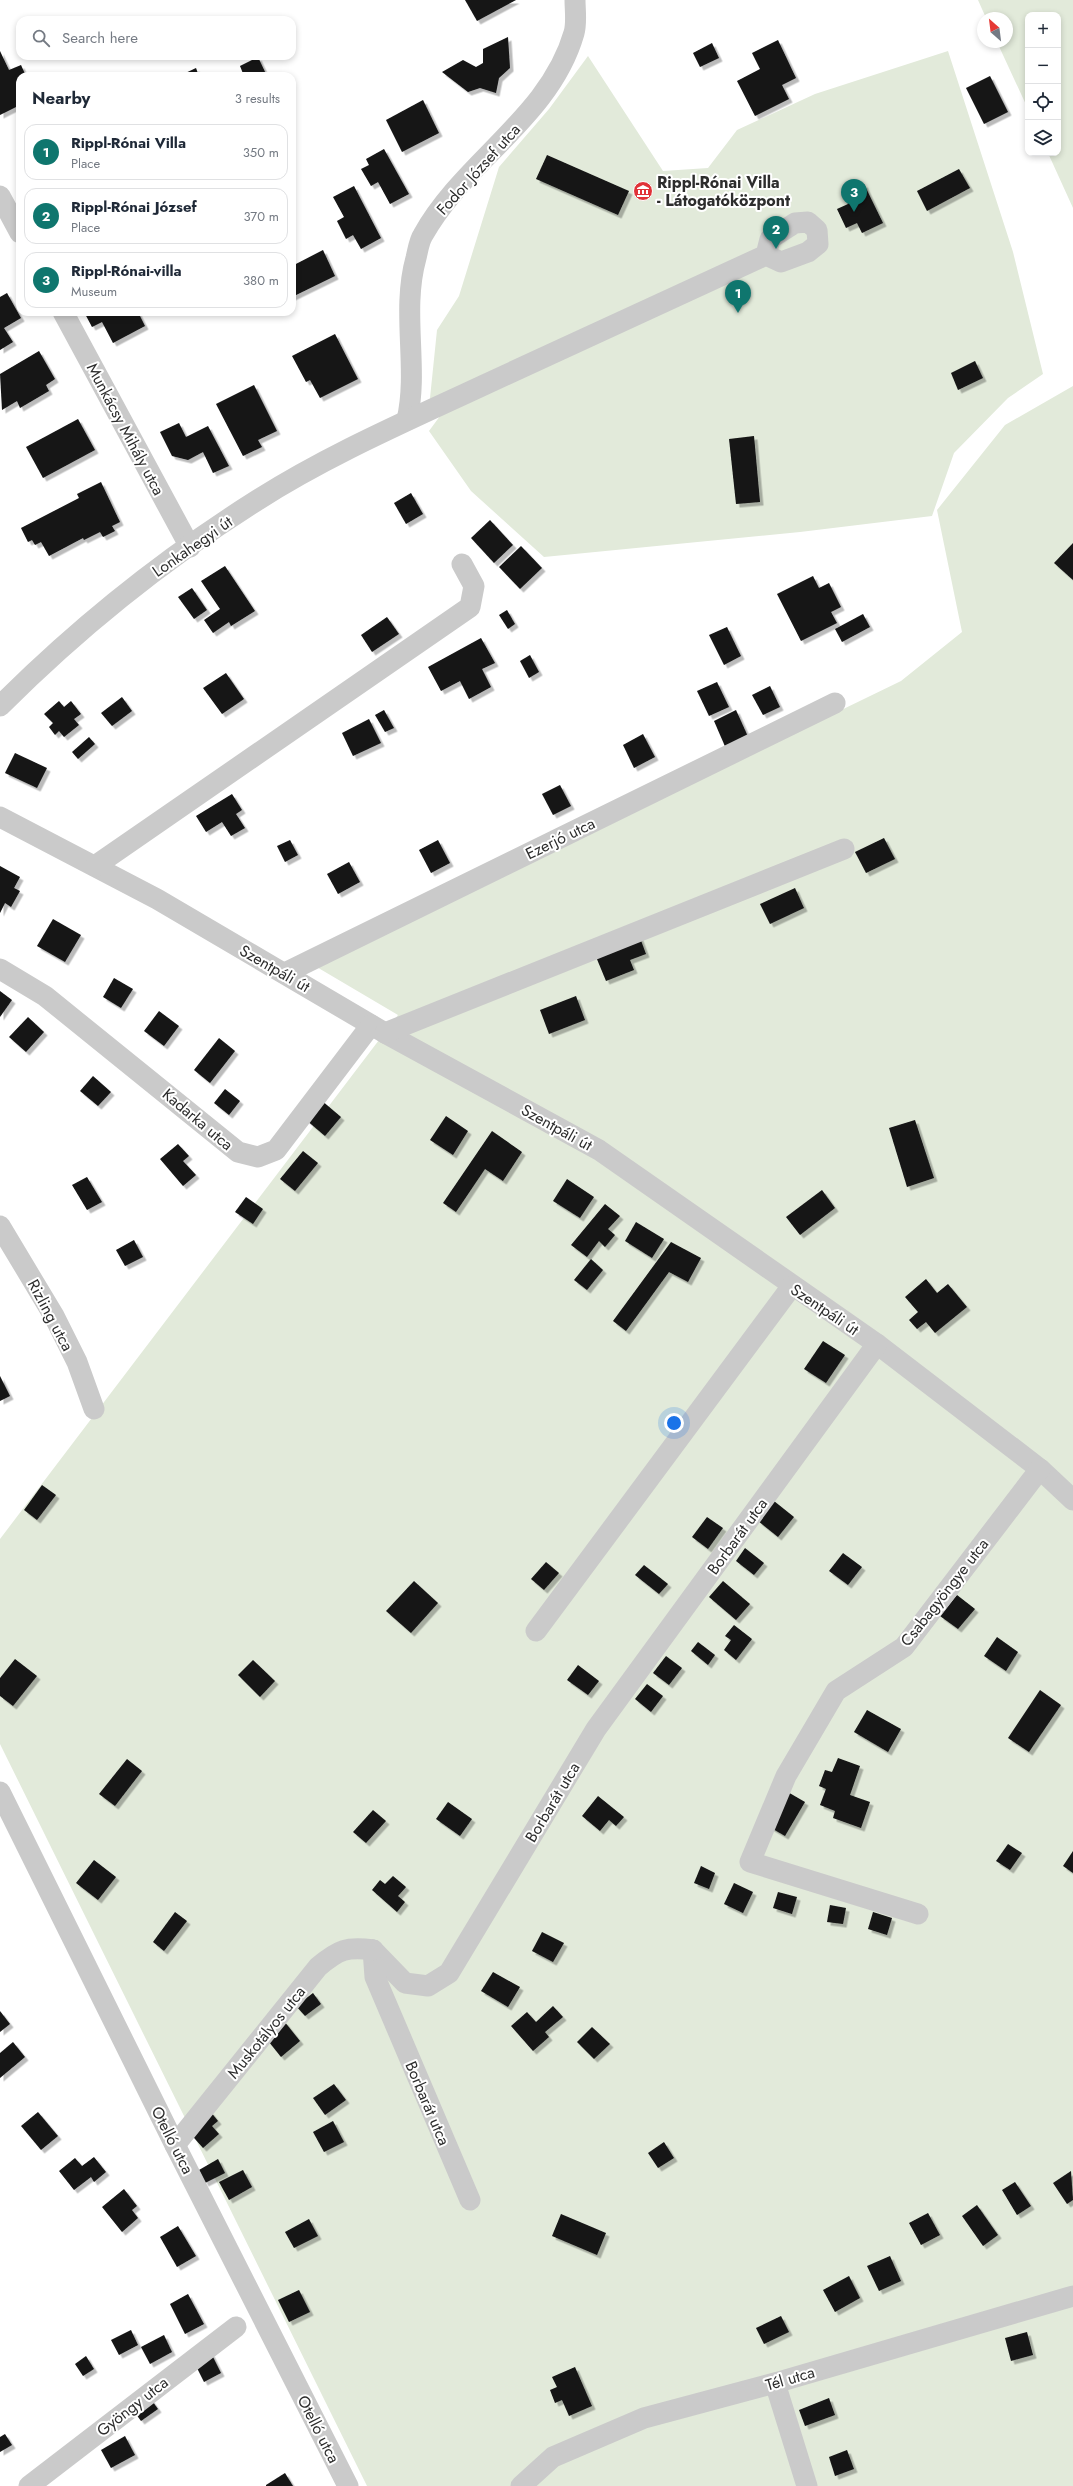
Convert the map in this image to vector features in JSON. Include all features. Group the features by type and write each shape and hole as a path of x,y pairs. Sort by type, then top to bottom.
{"street":[{"name":"Fodor József utca","path":"407,420 411,403 408,321 411,275 422,236 443,204 468,175 516,127 562,67 575,32 575,0"},
{"path":"0,196 16,226"},
{"name":"Lonkahegyi út","path":"0,706 40,665 131,590 256,501 320,464 407,420 766,255"},
{"name":"Munkácsy Mihály utca","path":"65,316 190,547"},
{"path":"95,866 470,607 474,586 462,564"},
{"name":"Ezerjó utca","path":"285,973 835,703"},
{"name":"Szentpáli út","path":"0,817 95,866 285,973 378,1029 599,1150 877,1344 1040,1469 1073,1500"},
{"path":"378,1029 844,849"},
{"name":"Kadarka utca","path":"0,969 45,996 238,1152 258,1157 276,1150 378,1029"},
{"name":"Rizling utca","path":"0,1226 54,1316 77,1362 94,1409"},
{"path":"536,1631 792,1286"},
{"name":"Borbarát utca","path":"373,1950 405,1983 428,1986 449,1973 596,1729 877,1344"},
{"name":"Csabagyöngye utca","path":"918,1914 750,1862 786,1776 836,1691 904,1647 1040,1469"},
{"name":"Otelló utca","path":"0,1792 175,2145 348,2486"},
{"name":"Muskotályos utca","path":"175,2145 318,1967 334,1953 354,1947 373,1950"},
{"name":"Borbarát utca","path":"373,1950 375,1977 470,2200"},
{"name":"Tél utca","path":"521,2486 554,2457 644,2418 1072,2300"},
{"name":"Gyöngy utca","path":"29,2486 236,2327"},
{"path":"775,2383 807,2486"}],"green space":[{"path":"978,0 1073,0 1073,208 1049,156 1061,156 1061,12 1025,12 1025,103 1000,48 1013,48 1013,12 983,12"},
{"path":"948,51 1013,252 1043,374 1008,398 954,453 932,516 800,532 544,557 471,491 429,431 440,416 430,398 437,330 459,296 499,167 549,109 588,56 663,171 708,168 737,130 815,94"},
{"path":"1073,386 1073,2486 367,2486 0,1744 0,1539 398,1015 315,966 901,681 962,632 937,510 1005,425"}],"building":[{"path":"465,0 516,0 477,21"},
{"path":"508,37 510,68 499,78 496,93 480,88 468,92 442,72 463,60 476,67 483,63 483,49"},
{"path":"778,40 796,78 782,85 789,99 755,116 737,81 760,69 752,53"},
{"path":"712,43 719,58 700,67 693,53"},
{"path":"0,51 9,70 21,65 24,72 16,72 16,107 0,115"},
{"path":"252,60 259,60 265,72 242,72 240,66"},
{"path":"196,68 198,72 188,72"},
{"path":"990,76 1008,112 984,124 966,88"},
{"path":"423,100 439,133 402,152 386,120"},
{"path":"384,149 409,194 390,204 378,182 371,186 361,169 369,165 366,159"},
{"path":"547,155 629,191 618,215 536,179"},
{"path":"959,169 970,188 927,211 917,191"},
{"path":"864,184 883,223 862,233 857,223 846,228 837,209 848,204 844,194"},
{"path":"354,186 381,238 361,249 353,235 346,239 337,221 344,217 333,197"},
{"path":"323,250 335,276 296,295 296,264"},
{"path":"7,293 16,309 16,316 20,316 21,318 4,328 13,342 0,350 0,297"},
{"path":"86,316 140,316 145,326 113,343 102,322 92,327"},
{"path":"335,334 358,379 320,398 310,380 306,382 292,356"},
{"path":"39,351 55,379 46,385 49,391 20,408 17,401 2,410 0,374"},
{"path":"975,361 983,378 958,390 951,373"},
{"path":"254,385 277,431 258,440 262,447 243,456 216,404"},
{"path":"78,419 95,450 43,478 26,447"},
{"path":"179,423 186,437 208,426 229,466 213,473 203,452 188,460 172,456 160,432"},
{"path":"754,436 760,502 736,504 729,439"},
{"path":"101,482 120,522 112,526 115,531 103,537 100,532 84,540 83,538 49,556 41,542 35,545 32,540 28,542 21,528 79,498 77,494"},
{"path":"411,493 423,514 406,524 394,503"},
{"path":"490,520 513,545 494,563 471,538"},
{"path":"1073,543 1073,580 1054,563"},
{"path":"521,546 542,568 520,589 499,567"},
{"path":"225,566 255,611 231,626 229,622 213,633 204,620 220,609 201,581"},
{"path":"813,576 819,588 829,583 841,607 831,612 837,623 801,641 777,594"},
{"path":"192,588 207,610 194,619 178,597"},
{"path":"507,610 515,624 508,629 499,615"},
{"path":"863,614 870,627 842,642 835,629"},
{"path":"387,617 399,634 372,652 361,635"},
{"path":"727,627 741,656 724,665 709,635"},
{"path":"481,638 495,663 482,669 491,687 469,699 460,681 441,691 428,667"},
{"path":"530,655 539,672 529,678 520,661"},
{"path":"226,673 244,699 222,714 203,688"},
{"path":"717,682 729,707 709,716 697,691"},
{"path":"770,686 780,707 763,715 752,695"},
{"path":"122,697 132,711 112,726 101,713"},
{"path":"59,701 64,707 71,701 81,714 74,719 79,725 64,737 59,731 55,735 49,727 53,723 44,714"},
{"path":"384,710 394,728 385,732 375,715"},
{"path":"736,710 750,741 727,751 714,721"},
{"path":"369,719 381,743 353,756 342,733"},
{"path":"643,734 655,757 634,768 623,745"},
{"path":"89,737 95,744 78,759 72,752"},
{"path":"15,753 47,768 37,788 5,773"},
{"path":"560,785 571,806 553,815 542,794"},
{"path":"232,794 242,810 236,814 245,828 231,836 222,822 206,832 196,816"},
{"path":"884,838 895,859 866,873 855,852"},
{"path":"290,840 298,855 285,862 277,846"},
{"path":"438,840 450,863 431,873 419,850"},
{"path":"349,862 360,882 338,894 327,874"},
{"path":"0,866 20,877 14,888 20,891 11,907 5,903 0,913"},
{"path":"795,888 804,908 770,924 760,904"},
{"path":"53,919 81,935 65,962 37,946"},
{"path":"639,935 646,954 630,960 634,970 606,981 594,952"},
{"path":"114,978 133,989 121,1008 103,997"},
{"path":"0,991 12,1000 0,1017"},
{"path":"576,996 585,1020 549,1034 540,1010"},
{"path":"159,1011 179,1026 164,1046 144,1031"},
{"path":"28,1017 44,1032 26,1052 9,1037"},
{"path":"219,1038 235,1051 210,1083 194,1070"},
{"path":"93,1076 111,1092 98,1106 80,1091"},
{"path":"225,1089 240,1101 229,1115 214,1103"},
{"path":"321,1100 341,1117 325,1136 305,1119"},
{"path":"446,1116 468,1131 453,1155 430,1140"},
{"path":"915,1120 934,1178 907,1187 889,1128"},
{"path":"492,1131 522,1152 503,1181 485,1169 456,1212 443,1203"},
{"path":"178,1144 189,1156 183,1161 196,1175 183,1186 160,1159"},
{"path":"303,1151 318,1163 295,1191 280,1179"},
{"path":"87,1177 102,1202 87,1210 72,1185"},
{"path":"567,1179 594,1197 580,1218 553,1201"},
{"path":"822,1190 835,1208 800,1235 786,1217"},
{"path":"246,1197 263,1209 253,1224 235,1212"},
{"path":"605,1204 620,1216 608,1229 615,1235 605,1247 599,1241 587,1257 571,1245"},
{"path":"636,1222 664,1239 652,1258 625,1241"},
{"path":"134,1240 143,1257 125,1266 116,1250"},
{"path":"671,1242 701,1258 688,1282 669,1272 626,1331 613,1321"},
{"path":"591,1259 603,1270 587,1290 574,1280"},
{"path":"926,1279 937,1293 948,1284 967,1307 935,1333 926,1322 917,1329 909,1320 918,1312 905,1297"},
{"path":"823,1341 845,1355 826,1383 804,1369"},
{"path":"0,1376 10,1396 0,1401"},
{"path":"42,1485 56,1495 37,1520 24,1510"},
{"path":"774,1501 794,1517 778,1537 758,1521"},
{"path":"707,1517 723,1528 708,1549 692,1537"},
{"path":"745,1548 764,1563 754,1575 736,1561"},
{"path":"843,1553 862,1567 848,1585 829,1571"},
{"path":"546,1562 559,1573 544,1590 531,1579"},
{"path":"644,1565 668,1584 659,1594 635,1575"},
{"path":"414,1581 438,1603 411,1633 386,1611"},
{"path":"723,1581 750,1604 736,1620 709,1597"},
{"path":"957,1595 975,1609 958,1629 940,1616"},
{"path":"734,1625 752,1639 736,1660 724,1650 731,1640 725,1636"},
{"path":"997,1637 1018,1652 1006,1671 984,1656"},
{"path":"698,1642 715,1655 708,1665 691,1651"},
{"path":"666,1656 682,1668 669,1685 653,1673"},
{"path":"15,1659 37,1676 13,1706 0,1696 0,1678"},
{"path":"253,1660 275,1681 260,1697 238,1675"},
{"path":"578,1665 599,1681 588,1695 567,1680"},
{"path":"647,1684 663,1696 651,1712 635,1699"},
{"path":"1040,1690 1061,1705 1029,1752 1008,1738"},
{"path":"867,1710 901,1729 888,1752 854,1732"},
{"path":"838,1758 860,1766 850,1795 870,1802 861,1828 833,1818 835,1811 820,1805 826,1789 819,1786 825,1770 832,1772"},
{"path":"127,1759 142,1771 115,1806 99,1794"},
{"path":"786,1791 805,1802 785,1836 766,1825"},
{"path":"598,1796 624,1817 616,1826 609,1820 600,1831 582,1816"},
{"path":"448,1802 472,1819 460,1836 436,1819"},
{"path":"373,1810 386,1821 366,1843 353,1832"},
{"path":"1008,1844 1022,1853 1010,1870 996,1861"},
{"path":"1073,1851 1073,1873 1063,1866"},
{"path":"94,1860 116,1877 98,1900 76,1883"},
{"path":"701,1866 715,1873 709,1889 694,1883"},
{"path":"393,1876 406,1887 398,1896 405,1902 397,1912 372,1890 380,1880 385,1884"},
{"path":"734,1883 753,1892 743,1913 724,1904"},
{"path":"778,1892 797,1897 792,1914 773,1908"},
{"path":"830,1905 846,1908 843,1924 827,1922"},
{"path":"175,1912 187,1921 164,1951 153,1942"},
{"path":"873,1912 892,1918 887,1935 868,1929"},
{"path":"542,1932 564,1943 553,1962 532,1951"},
{"path":"493,1972 520,1987 508,2007 481,1991"},
{"path":"313,1993 321,2004 305,2016 296,2006"},
{"path":"553,2006 563,2017 545,2032 549,2037 533,2051 511,2026 527,2012 536,2022"},
{"path":"0,2011 10,2024 0,2032"},
{"path":"284,2021 300,2041 281,2057 265,2037"},
{"path":"592,2027 610,2044 594,2059 577,2042"},
{"path":"13,2042 25,2057 0,2078 0,2053"},
{"path":"334,2084 346,2100 325,2115 313,2098"},
{"path":"210,2111 218,2121 212,2126 219,2134 203,2148 188,2131"},
{"path":"38,2112 58,2136 41,2150 21,2126"},
{"path":"333,2121 344,2142 324,2152 313,2132"},
{"path":"664,2142 674,2158 658,2168 648,2153"},
{"path":"94,2157 106,2172 94,2182 91,2177 74,2190 59,2171 75,2158 82,2166"},
{"path":"218,2159 225,2173 205,2183 199,2170"},
{"path":"243,2170 252,2187 229,2200 219,2182"},
{"path":"1071,2171 1073,2200 1067,2204 1053,2183"},
{"path":"1015,2182 1031,2206 1017,2215 1002,2190"},
{"path":"124,2189 137,2206 132,2210 138,2218 122,2232 102,2207"},
{"path":"977,2205 998,2235 983,2246 962,2216"},
{"path":"928,2213 940,2235 921,2245 909,2223"},
{"path":"561,2214 606,2233 597,2255 552,2236"},
{"path":"309,2219 318,2236 294,2248 285,2232"},
{"path":"178,2226 196,2256 177,2267 160,2237"},
{"path":"890,2256 901,2281 879,2291 867,2266"},
{"path":"849,2276 860,2298 835,2312 823,2290"},
{"path":"299,2290 310,2312 289,2322 278,2300"},
{"path":"188,2294 204,2324 185,2334 170,2304"},
{"path":"781,2316 789,2332 764,2344 756,2328"},
{"path":"131,2330 138,2345 119,2355 111,2340"},
{"path":"1027,2332 1033,2355 1011,2361 1005,2338"},
{"path":"164,2335 172,2352 150,2364 141,2347"},
{"path":"211,2353 221,2373 204,2382 194,2362"},
{"path":"86,2356 94,2369 83,2376 75,2364"},
{"path":"575,2367 592,2406 569,2416 562,2400 555,2403 550,2390 557,2387 552,2377"},
{"path":"150,2398 158,2409 141,2421 133,2410"},
{"path":"829,2398 835,2415 805,2426 799,2410"},
{"path":"5,2434 12,2445 0,2452 0,2437"},
{"path":"125,2436 135,2455 111,2468 101,2450"},
{"path":"847,2450 854,2469 835,2476 829,2457"},
{"path":"285,2473 293,2486 266,2486 266,2485"}],"place":[{"name":"Rippl-Rónai Villa - Látogatóközpont","path":"643,191"},
{"name":"Rippl-Rónai-villa","path":"854,212"},
{"name":"Rippl-Rónai József","path":"776,249"},
{"name":"Rippl-Rónai Villa","path":"738,313"}]}
